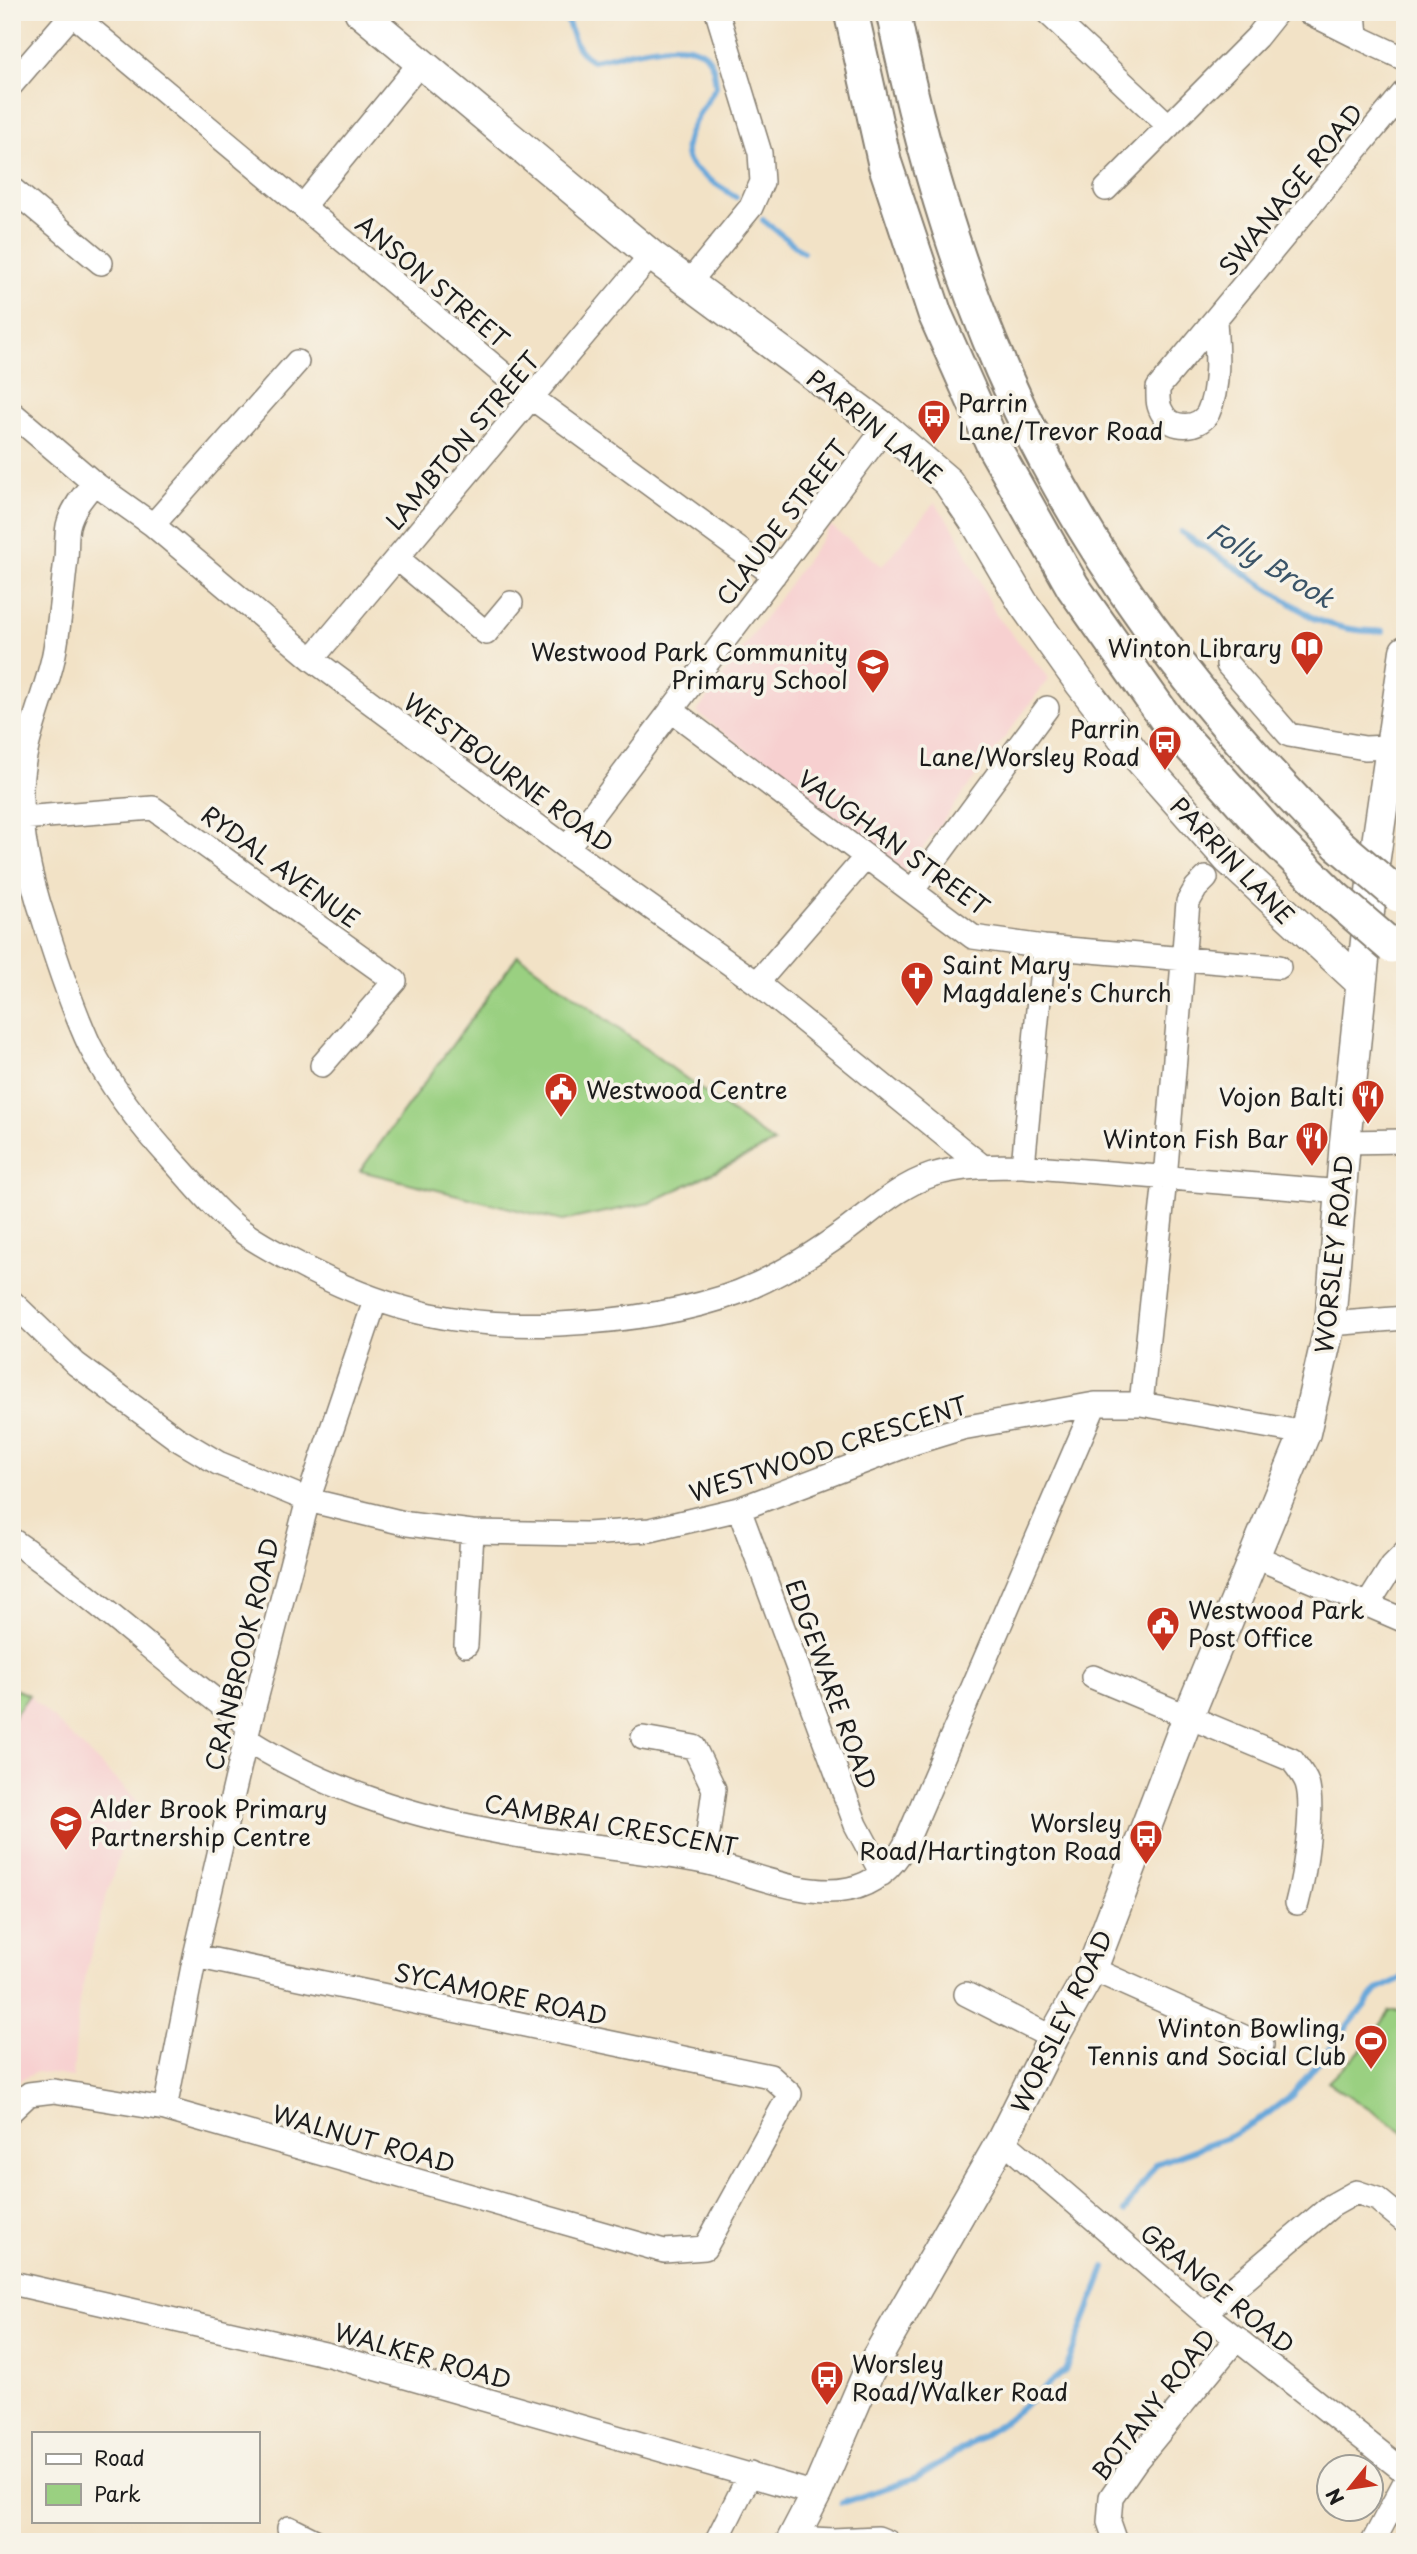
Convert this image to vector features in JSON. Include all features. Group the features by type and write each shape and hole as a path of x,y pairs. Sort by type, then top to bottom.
{"highway":[{"path":"851,12 885,164 935,314 995,449 1073,587 1166,719 1269,833 1333,896 1398,951"},
{"path":"893,12 926,156 948,229 1002,372 1035,439 1102,555 1154,631 1245,747 1339,845 1401,898"}],"main road":[{"name":"PARRIN LANE","path":"360,12 651,255 885,428 948,482 1037,623 1143,764 1228,859 1361,984"},
{"name":"WORSLEY ROAD","path":"792,2540 816,2494 868,2373 1002,2140 1053,2038 1092,1969 1188,1717 1305,1433 1331,1324 1361,984 1389,747 1405,651"}],"street":[{"path":"688,284 751,206 762,183 760,153 717,12"},
{"path":"1047,12 1169,126"},
{"path":"1106,189 1257,37 1278,12"},
{"path":"1308,12 1356,36 1403,54"},
{"path":"1354,12 1356,36"},
{"path":"12,84 73,13"},
{"name":"ANSON STREET","path":"73,13 531,398 774,575"},
{"path":"303,206 421,62"},
{"name":"SWANAGE ROAD","path":"1215,321 1405,91"},
{"path":"12,190 101,263"},
{"name":"LAMBTON STREET","path":"312,659 651,255"},
{"path":"153,525 296,362"},
{"name":"WESTBOURNE ROAD","path":"12,413 94,483 153,525 312,659 566,848 757,984 982,1166"},
{"name":"CLAUDE STREET","path":"566,848 885,428"},
{"path":"94,483 76,506 68,525 53,659 27,748 21,783 21,818 29,863 42,915 65,986 91,1048 126,1106 166,1153 242,1231 284,1257 375,1301 442,1318 489,1325 592,1322 639,1317 736,1293 778,1275 908,1185 938,1174 982,1166 1023,1166 1343,1192"},
{"path":"397,558 486,634 511,603"},
{"path":"1228,665 1289,735 1365,748 1389,747"},
{"path":"912,891 1047,708"},
{"name":"VAUGHAN STREET","path":"671,710 973,937 1044,947 1279,967"},
{"name":"RYDAL AVENUE","path":"21,818 153,808 395,981 322,1065"},
{"path":"757,984 866,857"},
{"path":"1141,1404 1165,1179 1188,902 1206,878"},
{"path":"1023,1166 1044,947"},
{"path":"1345,1142 1405,1141"},
{"name":"CRANBROOK ROAD","path":"165,2109 195,1956 247,1733 308,1500 375,1301"},
{"name":"WESTWOOD CRESCENT","path":"12,1302 76,1364 176,1438 218,1463 308,1500 408,1524 472,1531 586,1534 650,1530 739,1509 913,1443 950,1432 1095,1404 1141,1404 1305,1433"},
{"path":"1331,1324 1405,1318"},
{"name":"CAMBRAI CRESCENT","path":"12,1540 106,1609 287,1765 327,1783 439,1821 704,1862 785,1885 830,1891 848,1890 864,1885 897,1861 1095,1404"},
{"name":"EDGEWARE ROAD","path":"739,1509 856,1825 882,1874"},
{"path":"466,1645 472,1531"},
{"path":"1368,1604 1392,1566 1405,1553"},
{"path":"1256,1557 1405,1621"},
{"path":"1094,1677 1292,1760 1301,1771 1310,1798 1305,1863 1297,1903"},
{"path":"643,1738 694,1747 699,1757 714,1789 704,1862"},
{"name":"SYCAMORE ROAD","path":"195,1956 770,2076 790,2094 705,2248"},
{"path":"1092,1969 1262,2045"},
{"path":"966,1994 1053,2038"},
{"name":"WALNUT ROAD","path":"12,2110 29,2094 54,2091 165,2109 664,2251 705,2248"},
{"name":"GRANGE ROAD","path":"1002,2140 1204,2313 1405,2472"},
{"path":"1204,2313 1331,2206 1356,2192 1377,2199 1405,2222"},
{"name":"WALKER ROAD","path":"12,2283 329,2355 816,2494"},
{"name":"BOTANY ROAD","path":"1116,2542 1109,2522 1111,2497 1136,2461 1237,2339"},
{"path":"716,2542 750,2474"},
{"path":"1373,2542 1405,2482"},
{"path":"289,2528 317,2542"},
{"path":"792,2540 878,2538 888,2542"}],"shaded area":[{"name":"Westwood Park Community Primary School","path":"935,502 958,535 996,615 1049,678 905,872 697,712 831,526 882,566"},
{"name":"Alder Brook Primary Partnership Centre","path":"12,1688 29,1695 137,1800 104,1903 79,2000 73,2077 37,2072 12,2084"}],"green space":[{"path":"1397,831 1405,833 1405,858 1395,851"},
{"path":"518,955 774,1143 649,1203 562,1221 360,1171"},
{"path":"12,1688 29,1695 12,1719"},
{"name":"Winton Bowling, Tennis and Social Club","path":"1390,2011 1405,2011 1405,2133 1328,2082 1368,2043"}],"waterway":[{"name":"Folly Brook","path":"564,12 580,51 592,60 667,46 696,49 709,58 716,87 688,136 686,157 691,165 707,178 736,197"},
{"name":"Folly Brook","path":"763,220 803,252"},
{"name":"Folly Brook","path":"1181,532 1315,619 1349,629 1383,631"},
{"path":"1124,2212 1156,2164 1231,2136 1292,2095 1377,1990 1405,1977"},
{"path":"841,2503 916,2478 1000,2425 1065,2371 1105,2268"}],"place":[{"name":"Parrin Lane/Trevor Road","path":"934,446"},
{"name":"Winton Library","path":"1307,677"},
{"name":"Westwood Park Community Primary School","path":"873,695"},
{"name":"Parrin Lane/Worsley Road","path":"1165,772"},
{"name":"Saint Mary Magdalene's Church","path":"917,1008"},
{"name":"Westwood Centre","path":"561,1119"},
{"name":"Vojon Balti","path":"1368,1126"},
{"name":"Winton Fish Bar","path":"1312,1168"},
{"name":"Westwood Park Post Office","path":"1163,1653"},
{"name":"Alder Brook Primary Partnership Centre","path":"66,1852"},
{"name":"Worsley Road/Hartington Road","path":"1146,1866"},
{"name":"Winton Bowling, Tennis and Social Club","path":"1371,2071"},
{"name":"Worsley Road/Walker Road","path":"827,2407"}]}
